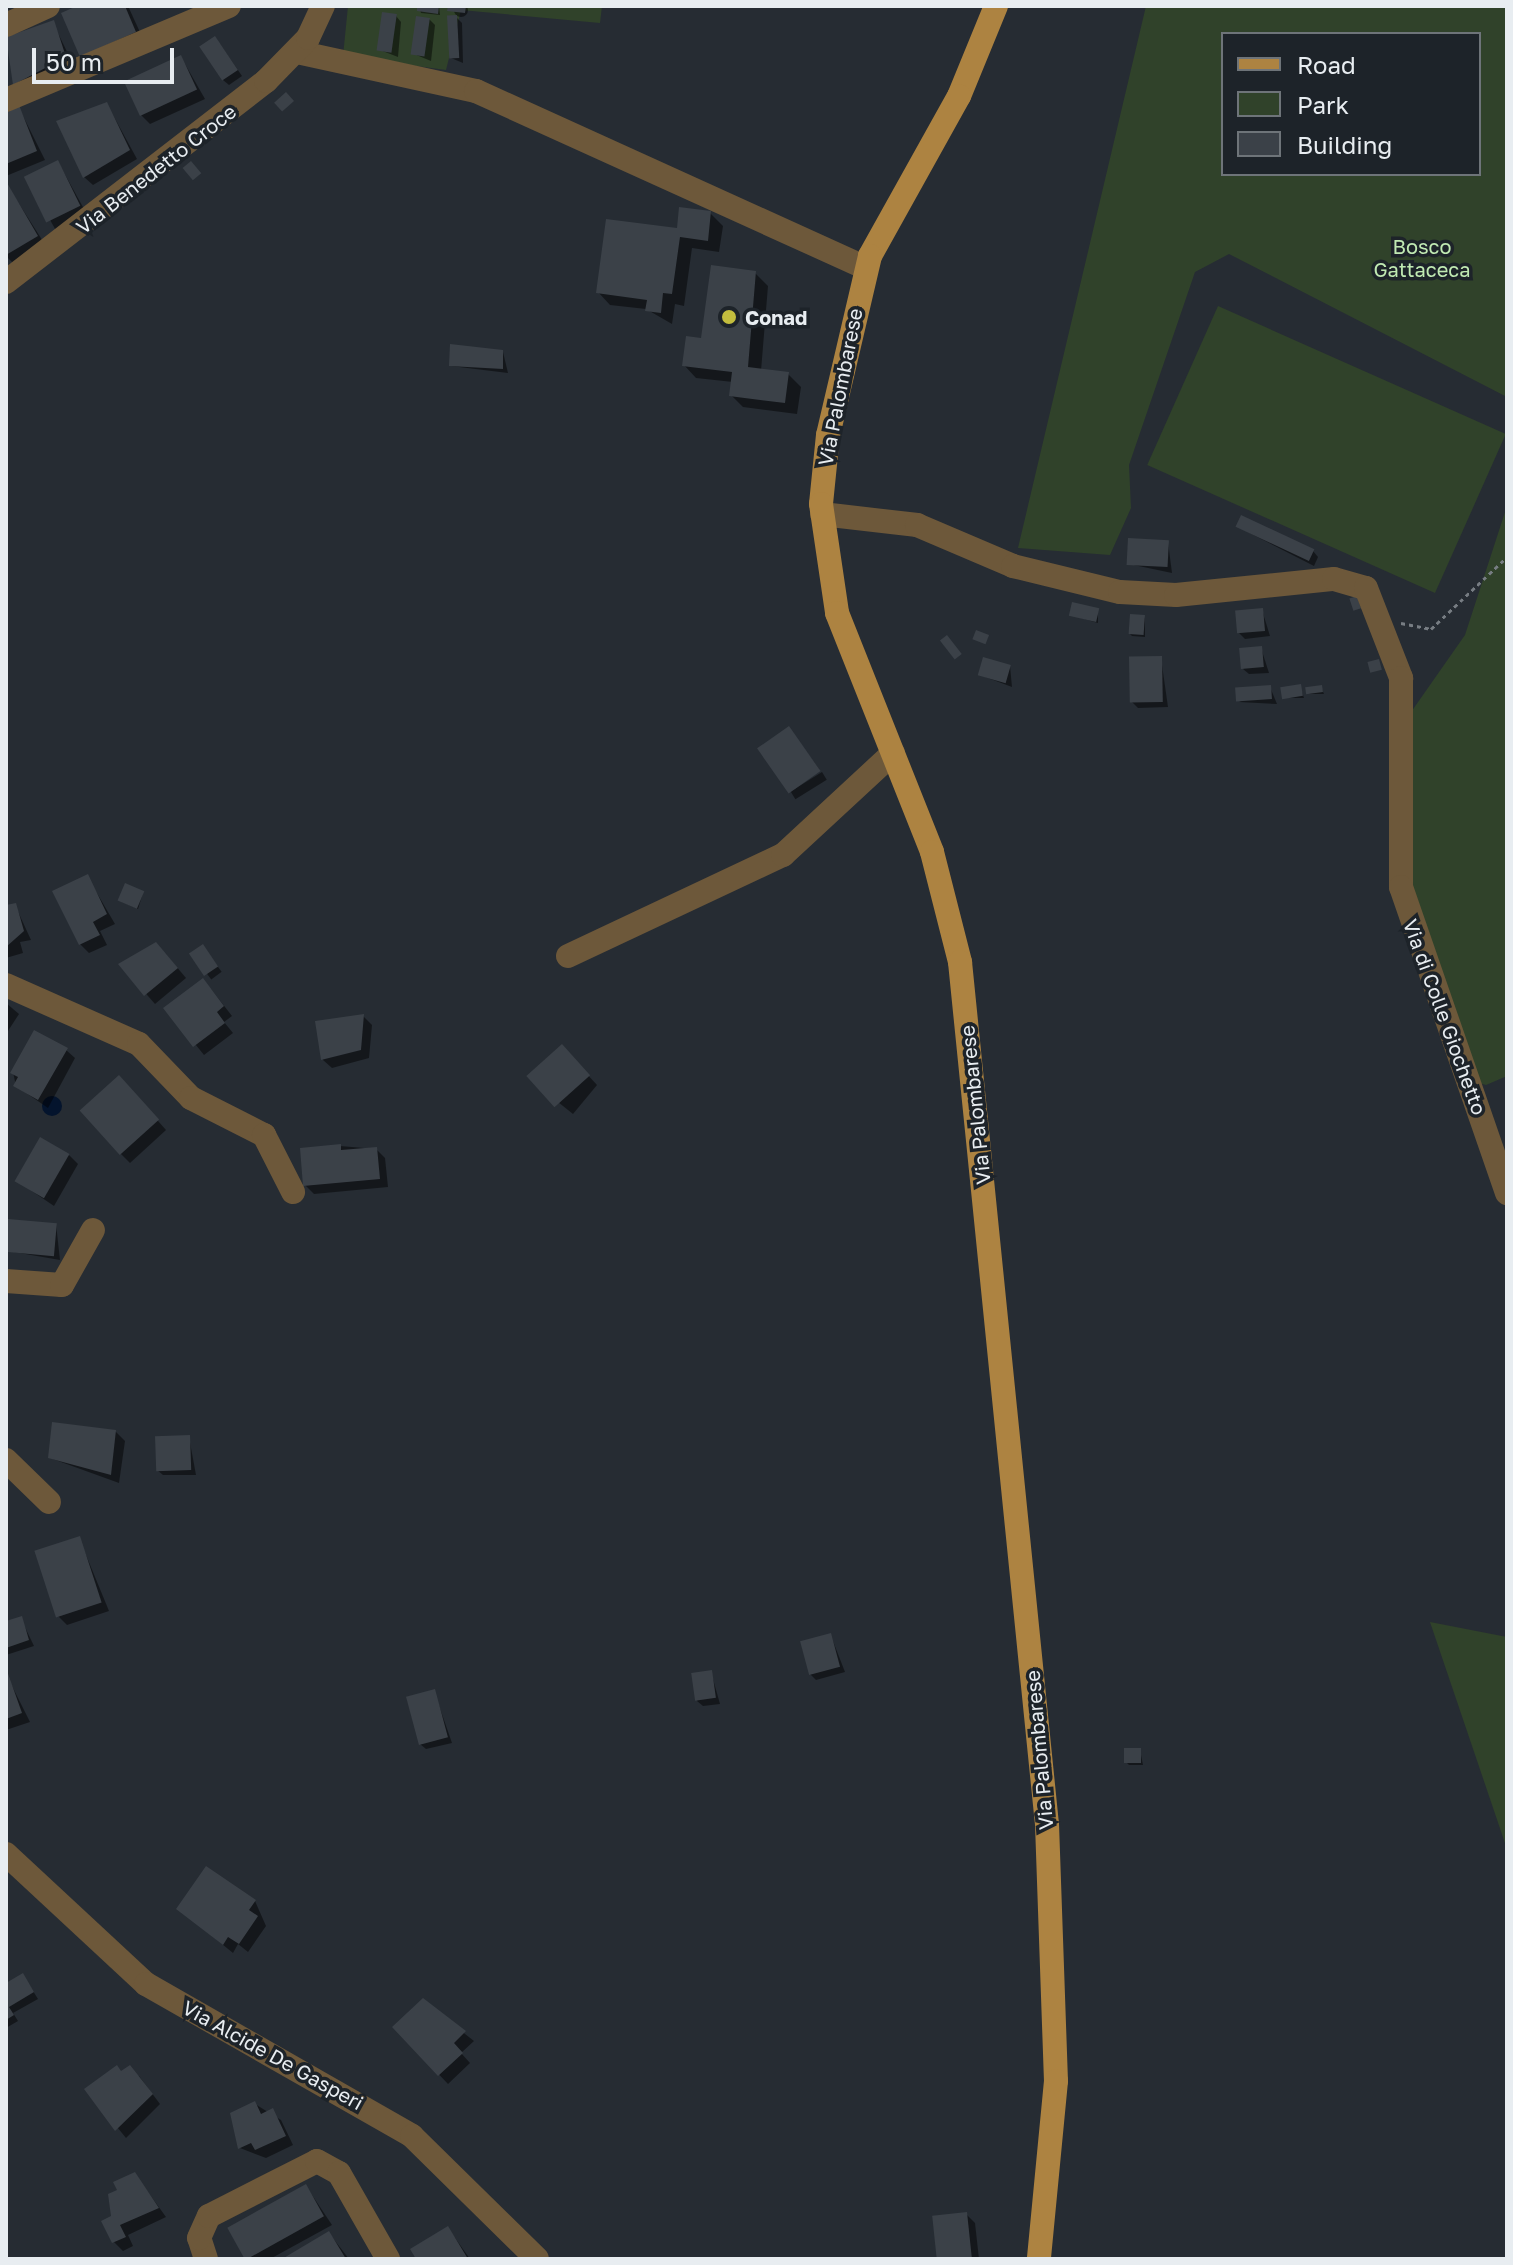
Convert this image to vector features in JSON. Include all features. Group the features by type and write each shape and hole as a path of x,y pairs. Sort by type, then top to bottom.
{"main road":[{"name":"Via Palombarese","path":"996,6 959,96 895,201 866,268 825,450 822,514 837,613 938,869 959,951 1047,1824 1056,2093 1039,2259"}],"street":[{"path":"6,25 48,6"},
{"path":"6,100 229,6"},
{"name":"Via Benedetto Croce","path":"6,282 297,52 323,6"},
{"path":"297,52 476,91 866,268"},
{"name":"Via di Colle Giochetto","path":"822,514 917,525 1013,566 1120,592 1176,595 1350,580 1368,590 1382,619 1401,678 1401,887 1506,1186"},
{"path":"568,956 790,851 870,767 893,753"},
{"path":"6,985 139,1044 191,1098 264,1135 293,1192"},
{"path":"6,1281 62,1285 93,1230"},
{"path":"6,1460 49,1502"},
{"name":"Via Alcide De Gasperi","path":"6,1854 146,1984 412,2136 537,2259"},
{"path":"206,2259 199,2238 209,2216 317,2161 342,2177 388,2259"}],"path":[{"path":"1382,619 1431,629 1507,557"}],"green space":[{"path":"348,6 602,6 600,23 461,10 446,70 343,56"},
{"name":"Bosco Gattaceca","path":"1146,6 1507,6 1507,397 1229,254 1195,272 1129,465 1131,508 1110,555 1018,548"},
{"path":"1218,306 1506,434 1435,593 1147,465"},
{"path":"1507,506 1507,1076 1486,1085 1465,1079 1394,877 1402,725 1465,635"},
{"path":"1430,1622 1507,1637 1507,1849"}],"water":[{"path":"52,1096 59,1099 62,1106 59,1113 52,1116 45,1113 42,1106 45,1099"}],"building":[{"path":"77,6 125,6 136,32 80,57 61,13"},
{"path":"417,6 439,6 438,14 417,11"},
{"path":"448,6 466,6 465,13 447,11"},
{"path":"382,12 397,14 391,53 377,51"},
{"path":"457,15 459,58 449,58 447,16"},
{"path":"416,16 430,18 424,57 411,55"},
{"path":"54,20 66,57 13,85 6,37"},
{"path":"215,36 238,70 222,81 199,47"},
{"path":"181,55 197,89 140,116 124,82"},
{"path":"286,92 294,101 282,112 274,103"},
{"path":"107,102 130,150 83,178 56,121"},
{"path":"19,105 37,151 6,164 6,110"},
{"path":"58,160 80,206 46,222 24,177"},
{"path":"191,161 201,173 193,180 183,168"},
{"path":"6,181 38,236 6,255"},
{"path":"679,207 711,211 708,241 680,237 672,294 663,293 661,313 645,311 647,300 596,293 606,219 677,228"},
{"name":"Conad","path":"711,265 756,271 748,367 789,372 785,403 729,396 732,372 682,366 686,336 701,338"},
{"path":"450,344 503,350 503,369 449,366"},
{"path":"1241,515 1314,549 1309,561 1236,527"},
{"path":"1128,538 1169,540 1168,567 1127,565"},
{"path":"1357,596 1361,608 1353,611 1349,598"},
{"path":"1072,602 1099,608 1096,622 1069,616"},
{"path":"1263,608 1265,631 1237,633 1235,610"},
{"path":"1130,614 1145,615 1144,635 1129,634"},
{"path":"976,630 989,635 985,644 972,639"},
{"path":"947,635 962,654 955,659 940,641"},
{"path":"1262,646 1264,667 1241,669 1239,648"},
{"path":"1162,656 1163,702 1130,703 1129,657"},
{"path":"983,657 1011,665 1006,683 978,675"},
{"path":"1379,659 1382,670 1370,673 1367,662"},
{"path":"1301,684 1303,696 1282,699 1280,687"},
{"path":"1271,685 1272,699 1236,701 1235,688"},
{"path":"1322,685 1323,692 1306,694 1305,687"},
{"path":"789,726 821,771 789,793 757,748"},
{"path":"88,874 107,914 93,922 100,935 79,945 52,891"},
{"path":"125,883 144,891 137,909 118,900"},
{"path":"16,903 24,931 6,947 6,905"},
{"path":"156,942 178,968 144,996 118,964"},
{"path":"203,944 218,966 204,976 189,954"},
{"path":"203,978 224,1006 217,1012 225,1023 193,1047 163,1008"},
{"path":"364,1014 361,1050 321,1060 315,1021"},
{"path":"34,1030 68,1048 38,1100 13,1086 18,1077 10,1073"},
{"path":"562,1044 590,1075 554,1107 526,1076"},
{"path":"119,1075 159,1120 120,1155 80,1110"},
{"path":"40,1137 69,1154 44,1198 14,1181"},
{"path":"341,1144 341,1150 377,1147 380,1179 303,1186 300,1148"},
{"path":"8,1219 57,1223 54,1256 6,1252"},
{"path":"52,1422 116,1430 111,1475 48,1458"},
{"path":"190,1435 191,1470 156,1471 155,1436"},
{"path":"80,1536 102,1603 56,1617 34,1551"},
{"path":"22,1616 29,1640 6,1648 6,1621"},
{"path":"831,1633 840,1667 809,1675 800,1641"},
{"path":"6,1668 22,1713 6,1719"},
{"path":"712,1670 716,1698 695,1701 691,1673"},
{"path":"435,1689 448,1737 419,1745 406,1697"},
{"path":"1124,1748 1141,1748 1141,1763 1124,1763"},
{"path":"206,1866 256,1900 249,1910 258,1916 239,1944 228,1937 223,1945 176,1909"},
{"path":"23,1973 34,1992 9,2007 14,2015 6,2020 6,1983"},
{"path":"423,1998 466,2031 454,2043 463,2053 438,2076 392,2027"},
{"path":"117,2065 121,2071 130,2065 153,2094 115,2131 84,2089"},
{"path":"255,2101 261,2114 273,2108 286,2136 255,2150 251,2143 238,2149 230,2113"},
{"path":"135,2172 159,2208 120,2225 126,2237 112,2243 101,2221 111,2216 108,2194 117,2190 113,2182"},
{"path":"306,2184 324,2216 247,2259 227,2228"},
{"path":"967,2212 972,2259 937,2259 932,2216"},
{"path":"448,2226 468,2259 416,2259 410,2249"},
{"path":"329,2231 346,2259 282,2259"}],"place":[{"name":"Conad","path":"729,317"}]}
